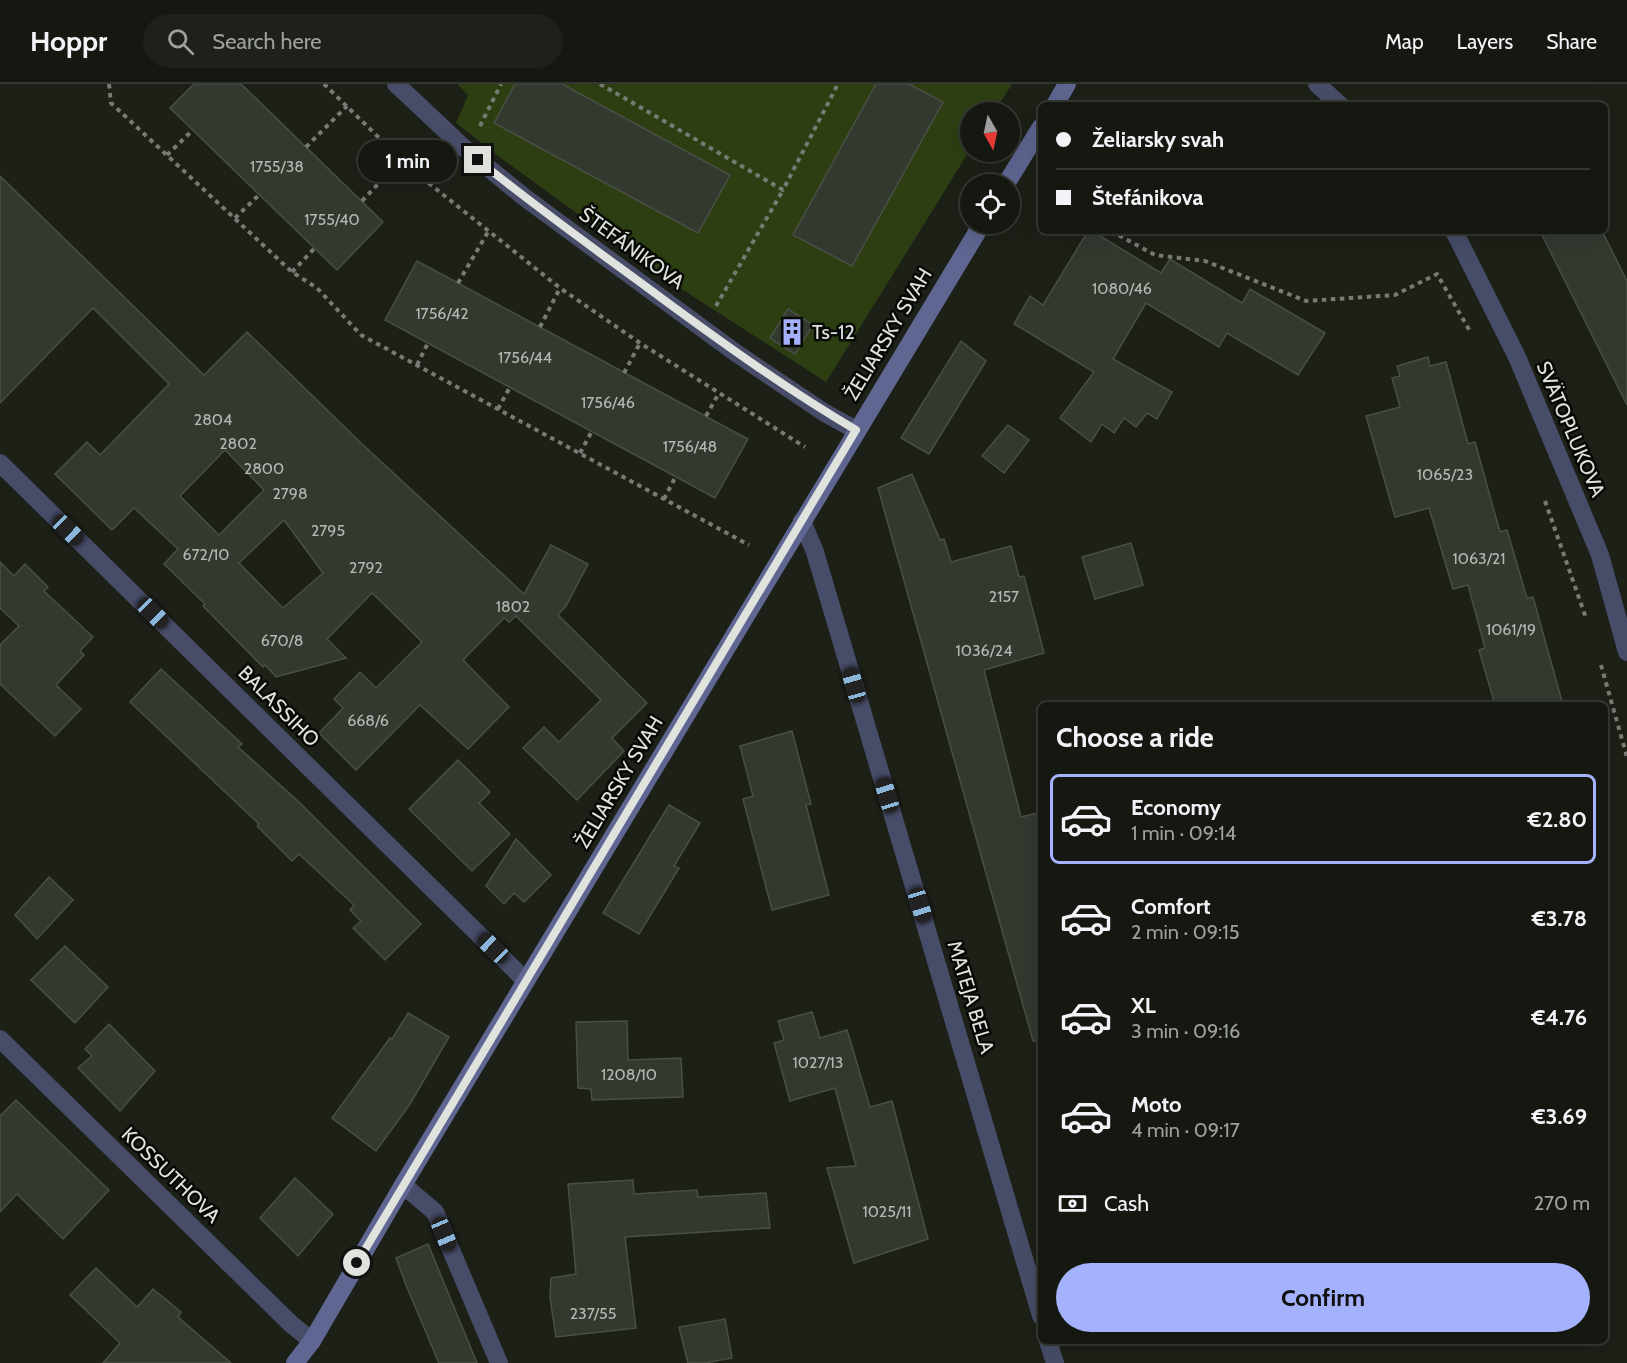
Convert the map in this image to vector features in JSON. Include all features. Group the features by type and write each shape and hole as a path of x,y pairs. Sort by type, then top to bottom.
{"street":[{"name":"ŠTEFÁNIKOVA","path":"396,84 463,147 524,197 736,353 825,413 856,430"},
{"path":"1057,102 1067,84"},
{"path":"1317,84 1337,102"},
{"path":"1012,174 1038,132"},
{"name":"ŽELIARSKY SVAH","path":"295,1363 312,1341 403,1185 976,234"},
{"name":"SVÄTOPLUKOVA","path":"1456,234 1517,357 1600,555 1627,652"},
{"name":"BALASSIHO","path":"0,463 526,981"},
{"name":"MATEJA BELA","path":"802,521 819,564 1038,1306"},
{"name":"KOSSUTHOVA","path":"0,1039 291,1324 312,1341"},
{"path":"403,1185 435,1212 499,1363"},
{"path":"1049,1344 1055,1363"}],"path":[{"path":"109,84 111,103 292,272 317,288 361,335 749,545"},
{"path":"324,84 401,160 560,288 640,343 805,447"},
{"path":"476,136 501,84"},
{"path":"600,84 783,190"},
{"path":"715,307 783,190 838,84"},
{"path":"306,147 346,106"},
{"path":"167,155 193,130"},
{"path":"362,201 401,160"},
{"path":"234,218 260,195"},
{"path":"458,284 488,232"},
{"path":"1116,234 1155,255 1205,261 1306,301 1395,295 1437,274 1472,334"},
{"path":"292,272 314,249"},
{"path":"540,327 560,288"},
{"path":"417,365 428,343"},
{"path":"624,373 640,343"},
{"path":"498,409 510,387"},
{"path":"706,416 719,393"},
{"path":"580,453 592,432"},
{"path":"663,499 676,476"},
{"path":"1542,493 1587,621"},
{"path":"1598,654 1627,757"}],"green space":[{"path":"457,84 1012,84 1000,102 960,102 960,162 963,162 826,382 680,288 456,123 468,95"}],"building":[{"path":"194,84 241,84 383,222 337,270 170,108"},
{"path":"515,84 562,84 730,175 698,233 494,123"},
{"path":"876,84 909,84 943,102 852,266 793,235"},
{"path":"0,176 204,375 247,332 361,443 524,594 551,545 588,564 566,606 558,615 647,703 612,738 624,751 577,800 523,748 544,727 559,742 601,700 516,616 509,622 504,618 463,660 509,707 468,749 420,705 356,770 319,733 343,708 334,699 360,672 376,688 422,642 372,593 327,639 346,658 276,677 265,665 263,667 203,606 205,604 164,564 178,549 134,508 112,530 55,474 87,442 100,455 169,384 93,308 0,403","holes":["225,450 264,490 219,535 180,496","284,520 323,573 283,608 239,563"]},
{"path":"1086,234 1097,234 1161,273 1170,259 1242,303 1250,289 1325,333 1298,375 1227,333 1219,347 1146,303 1113,359 1172,392 1157,419 1147,413 1136,427 1124,418 1114,433 1102,424 1091,442 1060,418 1094,372 1014,324 1030,296 1043,305"},
{"path":"1542,234 1604,234 1627,281 1627,405"},
{"path":"417,261 748,439 715,498 385,320"},
{"name":"Ts-12","path":"788,309 813,325 795,354 770,338"},
{"path":"961,341 986,361 929,454 901,438"},
{"path":"1428,357 1430,366 1446,362 1468,444 1475,442 1500,532 1507,530 1527,598 1533,597 1562,702 1494,702 1479,650 1485,648 1468,585 1453,589 1429,508 1395,517 1366,416 1400,407 1392,378 1400,376 1397,366"},
{"path":"1008,425 1029,440 1004,473 982,456"},
{"path":"912,474 940,540 944,539 951,562 1011,546 1019,577 1024,576 1044,653 984,670 1021,817 1038,813 1038,1040 1033,1041 878,488"},
{"path":"1131,543 1143,585 1095,599 1082,557"},
{"path":"0,562 14,576 25,564 48,587 44,591 93,637 80,651 84,655 56,685 81,709 55,736 0,684 0,645 19,626 0,608"},
{"path":"161,669 242,744 238,747 299,802 421,924 385,960 353,928 361,921 350,910 354,905 299,854 292,861 257,826 259,824 130,702"},
{"path":"792,731 811,804 806,805 829,895 772,910 743,799 753,796 740,746"},
{"path":"458,760 490,792 479,803 510,834 472,871 409,809"},
{"path":"669,805 700,823 674,866 679,868 639,934 603,913"},
{"path":"516,839 551,875 524,902 514,893 504,904 486,886"},
{"path":"49,877 73,900 37,939 15,915"},
{"path":"65,946 108,987 75,1023 31,980"},
{"path":"812,1012 820,1038 847,1030 870,1107 892,1101 928,1239 854,1263 827,1168 856,1166 835,1088 790,1101 774,1043 784,1040 778,1021"},
{"path":"408,1013 449,1037 410,1104 376,1151 332,1118 390,1038 392,1039"},
{"path":"627,1021 628,1060 681,1058 683,1097 592,1100 591,1089 578,1088 576,1022"},
{"path":"109,1024 155,1071 120,1111 78,1068 92,1056 85,1049"},
{"path":"16,1100 109,1190 63,1239 17,1194 0,1212 0,1116"},
{"path":"295,1178 333,1214 298,1256 260,1218"},
{"path":"633,1180 634,1194 697,1190 698,1197 766,1193 770,1228 625,1237 636,1328 556,1337 550,1298 551,1278 576,1274 568,1184"},
{"path":"428,1244 477,1363 439,1363 406,1285 396,1258"},
{"path":"96,1268 137,1307 153,1289 181,1312 178,1317 231,1363 103,1363 120,1343 70,1295"},
{"path":"725,1319 732,1358 705,1363 688,1363 679,1327"}],"place":[{"name":"Ts-12","path":"792,332"}],"route":[{"path":"357,1263 856,430 825,413 736,353 524,197 478,160"}]}
